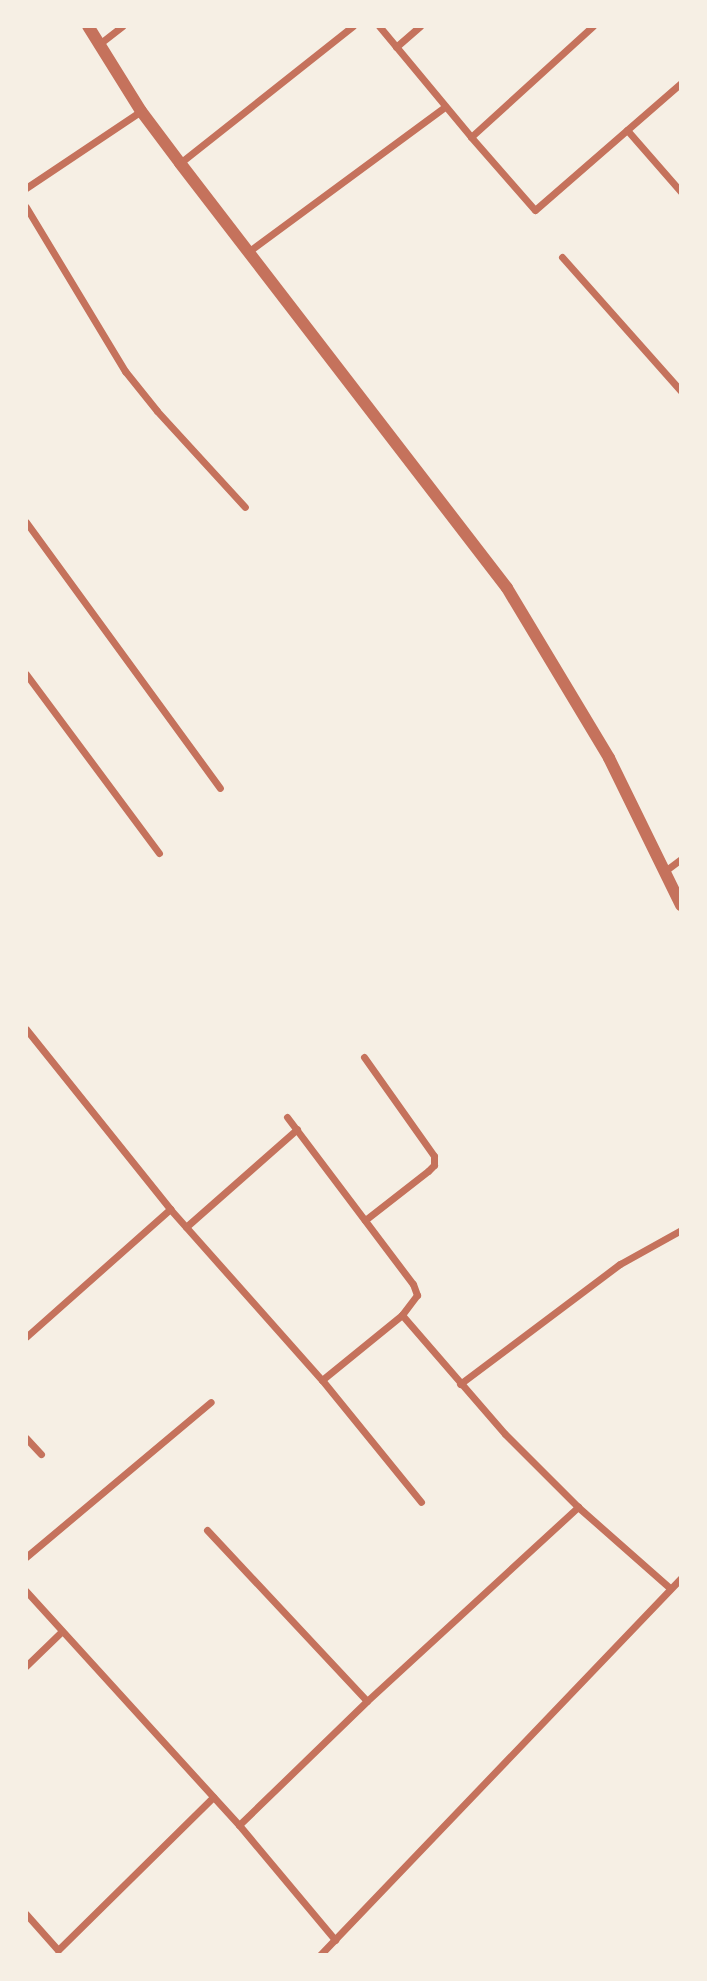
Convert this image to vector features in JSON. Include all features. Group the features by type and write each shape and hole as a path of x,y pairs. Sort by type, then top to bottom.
{"street":[{"path":"88,26 97,45 141,111 507,588 568,685 666,871 681,905"},
{"path":"97,45 122,26"},
{"path":"180,163 353,26"},
{"path":"379,26 535,210 681,83"},
{"path":"396,47 420,26"},
{"path":"471,137 593,26"},
{"path":"248,252 445,107"},
{"path":"26,188 141,111"},
{"path":"626,130 681,192"},
{"path":"26,207 125,371 157,411 245,507"},
{"path":"562,257 681,391"},
{"path":"26,522 220,788"},
{"path":"26,674 159,853"},
{"path":"666,871 681,859"},
{"path":"26,1029 170,1209 321,1380 421,1502"},
{"path":"364,1057 434,1156 434,1165 428,1171 365,1220"},
{"path":"287,1117 413,1284 417,1295 402,1315 321,1380"},
{"path":"186,1227 297,1129"},
{"path":"26,1337 170,1209"},
{"path":"460,1384 620,1264 681,1230"},
{"path":"402,1315 460,1384 578,1507 670,1588"},
{"path":"26,1557 211,1402"},
{"path":"26,1438 41,1454"},
{"path":"239,1825 367,1701 578,1507"},
{"path":"207,1530 367,1701"},
{"path":"320,1955 681,1578"},
{"path":"26,1591 239,1825 335,1940"},
{"path":"26,1666 62,1631"},
{"path":"26,1914 55,1952 213,1797"}]}
